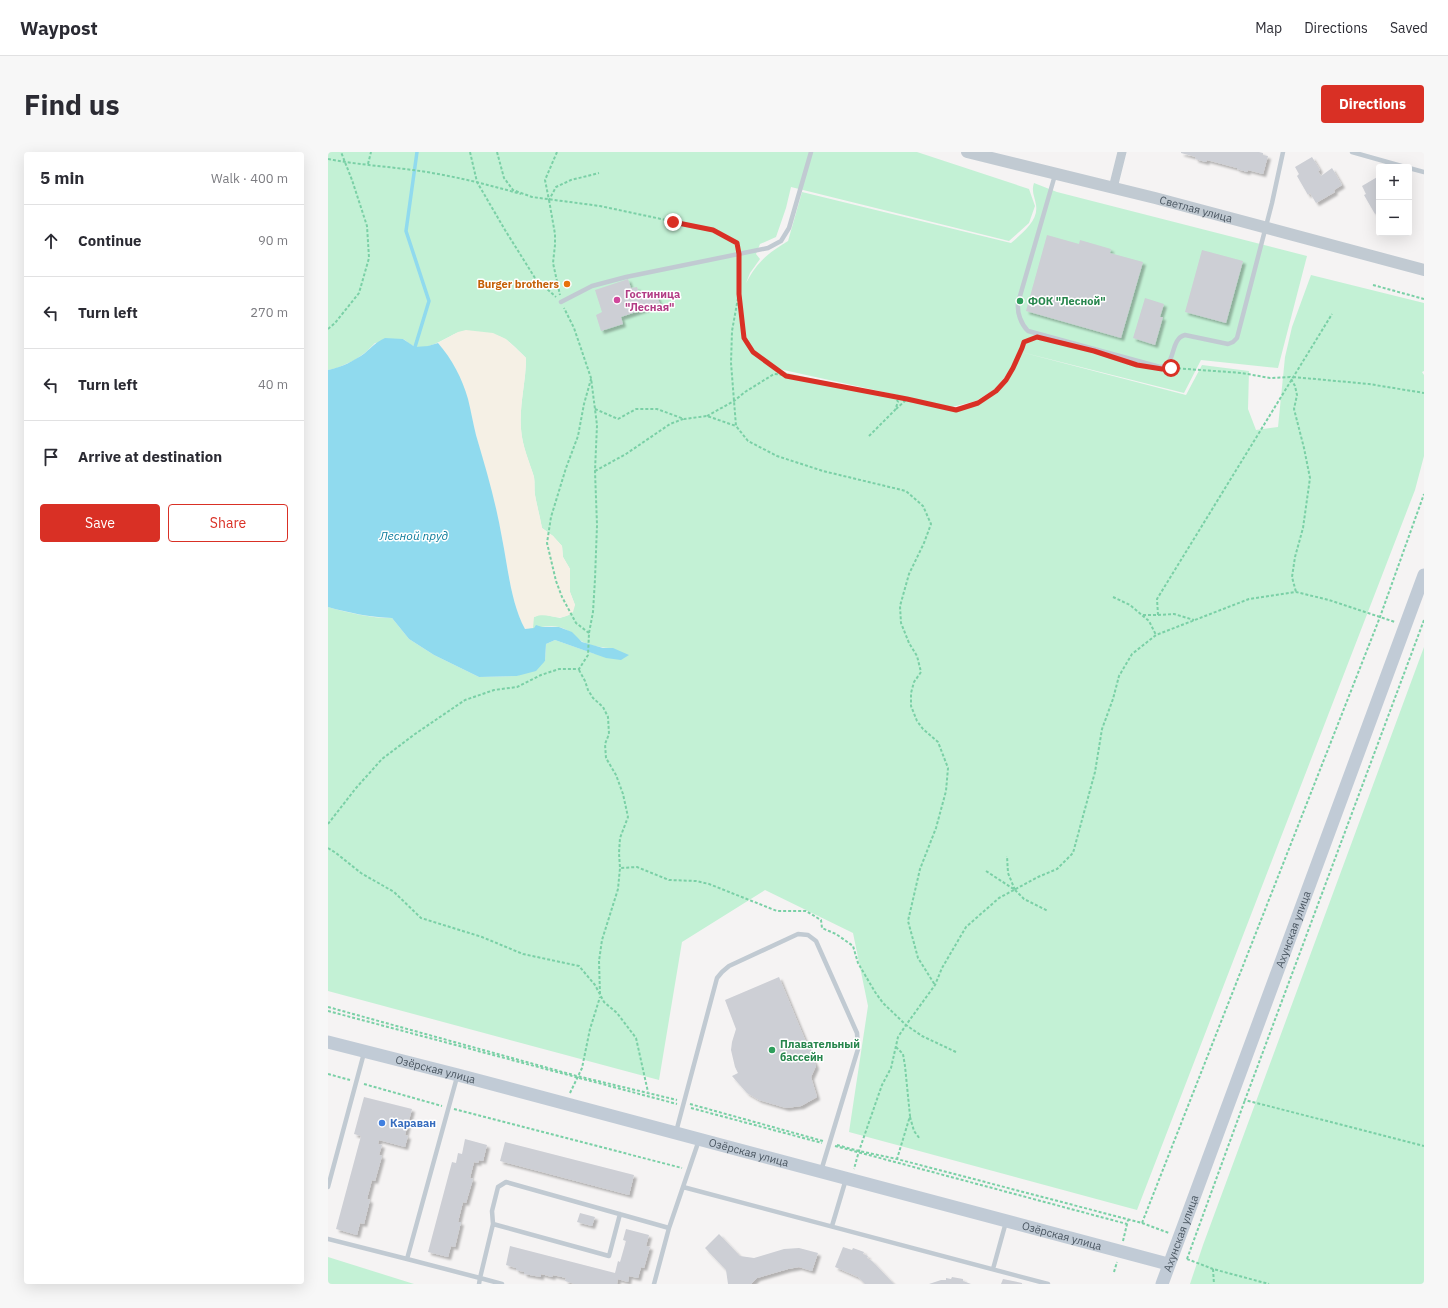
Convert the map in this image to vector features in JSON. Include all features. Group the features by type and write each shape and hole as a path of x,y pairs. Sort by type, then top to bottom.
{"main road":[{"name":"Ахунская улица","path":"1162,1284 1168,1264 1424,575"},
{"name":"Озёрская улица","path":"328,1042 700,1138 1168,1264"}],"street":[{"name":"Светлая улица","path":"967,152 1113,188 1424,270"},
{"path":"1113,188 1122,152"}],"lane":[{"path":"562,302 592,286 626,277 768,248 781,241 789,228 811,152"},
{"path":"1055,174 1018,303 1018,309 1024,327 1028,331 1160,366 1165,366 1168,364 1177,340 1181,336 1228,344 1234,342 1237,338 1266,228 1283,152"},
{"path":"1352,152 1394,164"},
{"path":"1412,169 1424,172"},
{"path":"676,1132 717,978 730,966 798,934 808,934 816,941 857,1033 858,1049 821,1171"},
{"path":"328,1187 364,1051"},
{"path":"407,1259 458,1075"},
{"path":"654,1284 669,1228 700,1138"},
{"path":"832,1226 849,1178"},
{"path":"479,1284 493,1224 492,1211 498,1187 506,1182 669,1228"},
{"path":"683,1186 1048,1284"},
{"path":"493,1224 609,1256 620,1214"},
{"path":"993,1269 1006,1220"},
{"path":"328,1239 502,1284"}],"path":[{"path":"328,329 359,293 369,258 367,226 341,152"},
{"path":"368,164 372,152"},
{"path":"470,152 476,182 505,230 535,278 562,302"},
{"path":"497,152 504,178 513,190 532,197"},
{"path":"557,152 545,180 555,234 553,263 562,302 574,328 592,378 597,425 595,471 597,526 596,579 593,612 589,633 588,656 578,670"},
{"path":"328,159 436,173 532,197 600,206 713,230 737,243 739,254 739,294 744,338 753,352 786,376"},
{"path":"549,200 556,187 571,180 599,173"},
{"path":"1373,285 1424,299"},
{"path":"736,426 731,363 732,331 739,294"},
{"path":"1158,615 1157,599 1291,378 1332,314"},
{"path":"595,471 626,454 670,424 684,419 707,416 734,401 745,392 774,374 907,399 956,410 978,403 996,391 1006,380 1013,368 1024,342 1030,339"},
{"path":"1171,368 1242,373 1270,378 1291,378 1369,384 1424,393"},
{"path":"589,633 576,623 562,596 556,581 547,543 551,517 566,468 578,436 584,404 592,378"},
{"path":"1291,378 1297,395 1294,409 1310,478 1292,577 1296,592"},
{"path":"895,410 898,402 896,397"},
{"path":"869,436 907,399"},
{"path":"595,409 618,419 636,408 657,409 684,419"},
{"path":"707,416 736,426 748,441 778,456 823,471 906,491 923,506 931,524 924,543 909,574 900,606 901,623 909,643 917,656 921,672 914,682 911,693 911,706 917,721 923,729 938,742 948,768 946,791 936,828 920,869 908,921 918,958 935,985"},
{"path":"829,1144 897,1159 1142,1223 1380,616 1424,494"},
{"path":"849,1178 882,1085 891,1068 898,1037 935,985 942,968 966,927 999,898 1038,877 1057,869 1072,853 1095,772 1102,730 1120,676 1132,654 1156,635 1249,598 1296,592 1329,600 1380,616 1405,626"},
{"path":"1113,597 1130,605 1149,621 1156,635"},
{"path":"1142,615 1174,614 1194,621"},
{"path":"1187,1259 1424,620"},
{"path":"328,824 356,788 382,759 415,734 465,700 494,690 517,687 541,675 559,669 578,670"},
{"path":"566,1103 577,1076 582,1068 590,1029 600,995 599,961 602,940 618,889 620,838 628,816 623,794 616,775 606,758 605,744 609,734 608,716 603,706 593,698 578,670"},
{"path":"328,848 361,873 394,892 421,918 482,937 523,954 579,966 595,985 604,1002 617,1013 636,1038 648,1092"},
{"path":"1007,856 1008,873 1015,890"},
{"path":"620,868 637,868 669,880 696,881 709,884 776,911 806,911 820,920 822,928 836,934 853,946 858,963 875,992 883,1003 906,1025 922,1036 956,1052"},
{"path":"986,871 1015,890 1024,899 1048,911"},
{"path":"328,1007 577,1076 648,1092 684,1104"},
{"path":"328,1011 684,1104 1127,1224"},
{"path":"896,1046 903,1054 910,1116 914,1131 920,1139"},
{"path":"328,1074 448,1108 688,1170"},
{"path":"1245,1100 1424,1146"},
{"path":"897,1159 910,1116"},
{"path":"1168,1264 1187,1259 1213,1269 1269,1284"},
{"path":"1213,1269 1214,1284"}],"green space":[{"path":"328,152 917,152 1029,189 1035,206 1029,223 1009,241 791,187 786,208 776,237 760,244 756,254 760,259 750,273 746,283 759,263 774,250 788,241 802,192 1011,243 1028,227 1035,216 1036,205 1033,192 1034,183 1057,192 1307,256 1278,368 1201,360 1184,393 1017,351 1186,395 1202,365 1249,371 1248,409 1256,430 1278,427 1285,357 1292,327 1311,275 1424,303 1424,371 1422,372 1424,375 1424,456 1415,490 1137,1210 849,1132 868,1006 853,933 765,890 682,942 659,1080 328,991 328,607 360,615 392,618 409,639 434,655 479,677 517,676 545,661 546,644 555,640 595,654 613,648 605,648 583,642 567,630 555,626 525,630 534,617 541,614 560,618 569,615 575,605 570,592 570,569 563,557 562,546 553,536 542,528 535,495 534,477 523,441 521,411 526,358 520,352 509,342 499,336 462,332 425,347 413,345 403,339 375,343 355,360 337,368 328,370","holes":["779,369 952,407 976,401 995,389 1009,372 999,386 992,392 971,404 955,409 787,373"]},
{"path":"1424,647 1424,1284 1190,1284 1203,1245"},
{"path":"328,1257 414,1284 328,1284"}],"sand":[{"path":"466,330 493,333 506,339 526,358 521,411 523,441 534,477 535,495 542,528 553,536 562,546 563,557 570,569 570,592 575,605 573,612 562,617 545,615 534,617 533,628 525,630 516,608 510,585 498,518 471,413 455,370 438,343 458,332"}],"water":[{"name":"Лесной пруд","path":"385,338 403,339 415,347 428,346 438,343 460,376 468,399 476,435 494,499 513,597 525,629 534,628 536,625 542,627 559,627 572,632 582,642 603,648 613,648 629,655 621,660 606,658 555,640 546,644 545,661 536,671 517,676 479,677 434,655 409,639 392,618 376,617 328,607 328,370 352,361"}],"building":[{"path":"1181,152 1259,152 1268,156 1263,174 1248,170 1247,172 1207,160 1206,162 1195,159 1196,157"},
{"path":"1312,157 1320,170 1318,171 1321,176 1332,168 1342,185 1334,190 1335,192 1316,203 1310,193 1308,195 1297,176 1299,174 1295,167"},
{"path":"1376,178 1375,214 1364,195 1366,194 1362,186"},
{"path":"1047,235 1079,244 1080,240 1111,249 1110,253 1143,262 1121,338 1026,311"},
{"path":"1202,250 1243,261 1226,323 1185,312"},
{"path":"628,279 631,288 637,287 640,296 655,291 660,304 621,317 623,324 601,331 596,315 602,312 595,290"},
{"path":"1145,298 1164,304 1160,317 1163,317 1155,345 1133,338"},
{"path":"779,977 816,1066 811,1077 817,1097 801,1106 786,1108 759,1100 747,1093 732,1076 738,1073 731,1050 736,1029 725,1000"},
{"path":"364,1097 412,1109 405,1135 408,1136 405,1147 379,1140 378,1144 382,1145 379,1155 382,1156 375,1181 372,1180 367,1199 370,1200 364,1224 360,1223 357,1235 336,1229 361,1136 354,1134"},
{"path":"465,1139 487,1145 483,1161 479,1160 478,1163 474,1162 470,1178 473,1179 466,1203 463,1202 458,1222 461,1222 455,1247 451,1246 448,1257 428,1252 452,1162 456,1163 458,1153 462,1154"},
{"path":"505,1142 634,1175 629,1195 500,1161"},
{"path":"580,1213 595,1217 592,1226 577,1222"},
{"path":"626,1229 649,1235 646,1246 650,1247 644,1268 641,1267 638,1278 629,1276 628,1282 618,1279 617,1284 575,1284 565,1281 566,1278 553,1275 552,1277 541,1274 541,1277 524,1274 524,1272 516,1270 516,1268 506,1265 510,1246 615,1273 626,1241 623,1240"},
{"path":"719,1234 740,1256 754,1258 784,1249 799,1248 818,1253 812,1271 799,1267 757,1278 751,1284 728,1284 726,1270 705,1248"},
{"path":"843,1247 852,1250 853,1248 864,1252 863,1254 868,1256 867,1258 872,1261 894,1284 865,1284 858,1277 835,1267"},
{"path":"952,1277 963,1279 963,1281 971,1284 929,1284 946,1280 946,1278 951,1279"},
{"path":"1003,1279 1022,1283 1022,1284 1001,1284"}],"waterway":[{"path":"415,347 429,301 406,231 417,152"}],"place":[{"name":"Burger brothers","path":"567,284"},
{"name":"Гостиница \"Лесная\"","path":"617,300"},
{"name":"ФОК \"Лесной\"","path":"1020,301"},
{"name":"Плавательный бассейн","path":"772,1050"},
{"name":"Караван","path":"382,1123"}],"route":[{"path":"673,222 713,230 737,243 739,254 739,294 744,338 753,352 786,376 956,410 978,403 996,391 1006,380 1013,368 1024,342 1037,337 1094,351 1137,365 1162,369 1171,368"}]}
